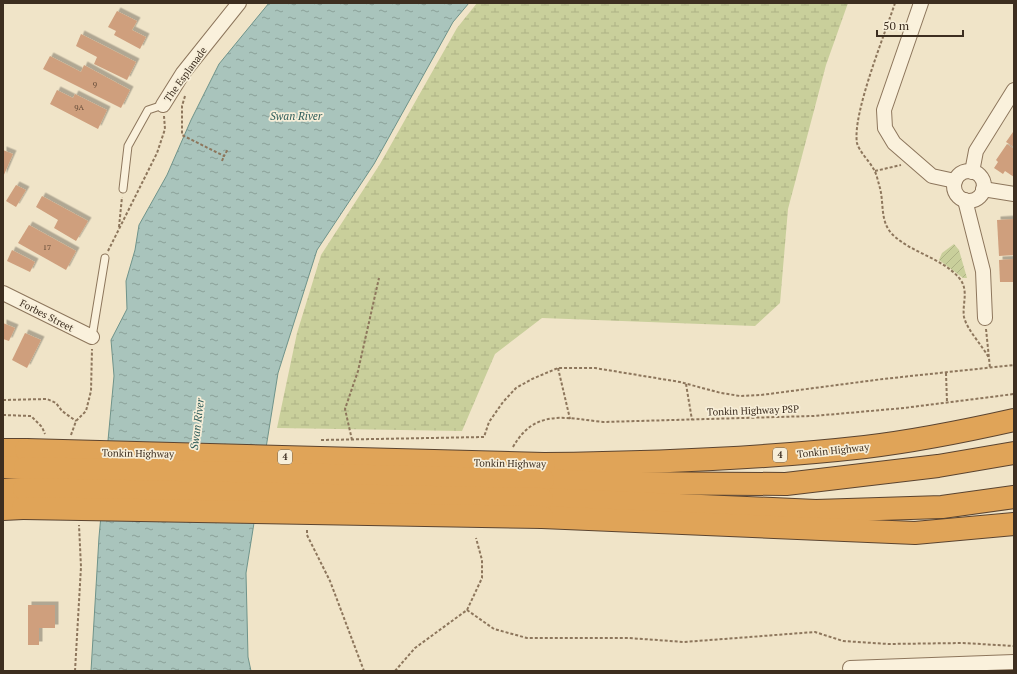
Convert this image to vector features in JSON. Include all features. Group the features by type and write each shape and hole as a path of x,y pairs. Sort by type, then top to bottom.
{"highway":[{"name":"Tonkin Highway","path":"3,467 25,459 544,464 658,463 786,455 866,447 1014,420"},
{"name":"Tonkin Highway","path":"3,450 25,459 606,483 786,484 938,466 1014,453"},
{"path":"13,499 542,499 816,511 942,507 1014,497"},
{"path":"13,499 542,517 915,533 1014,524"}],"street":[{"name":"The Esplanade","path":"163,105 183,73 239,3"},
{"path":"921,3 884,110 885,128 894,143 914,162 932,176 955,181"},
{"path":"972,172 976,151 1014,90"},
{"path":"965,200 976,199 983,190 981,178 972,172 961,173 955,181 956,193 965,200 983,271 985,318"},
{"path":"983,190 1014,194"},
{"name":"Forbes Street","path":"3,293 92,337"},
{"path":"850,668 1014,662"}],"lane":[{"name":"The Esplanade","path":"122,189 128,146 148,110 163,105"},
{"path":"92,337 105,258"}],"path":[{"path":"895,3 860,112 857,144 875,171 881,190 883,216 887,227 901,240 959,278 965,290 964,309 966,324 982,344 989,358"},
{"path":"183,73 190,79 182,106 182,135 224,156"},
{"path":"105,258 157,153 165,129 163,105"},
{"path":"222,161 228,149"},
{"path":"875,171 914,162"},
{"path":"119,228 122,189"},
{"path":"352,440 344,409 358,371 379,278"},
{"path":"985,318 990,368"},
{"path":"69,440 76,421 86,411 91,391 92,337"},
{"path":"484,437 489,422 503,402 516,388 532,379 558,368 595,368 686,384 740,396 761,395 883,379 1014,365"},
{"path":"558,368 570,419"},
{"path":"946,373 947,402"},
{"path":"686,384 692,420"},
{"name":"Tonkin Highway PSP","path":"512,450 524,431 544,419 570,419 603,422 813,416 904,408 1014,394"},
{"path":"3,400 46,399 56,403 62,411 76,421"},
{"path":"3,415 31,416 42,426 46,437"},
{"path":"75,671 81,567 80,526 76,521"},
{"path":"307,535 330,582 364,671"},
{"path":"395,671 415,648 468,610 482,578 482,560 476,538"},
{"path":"468,610 494,629 527,638 628,638 684,642 815,632 843,641 1014,646"}],"green space":[{"path":"477,3 848,3 826,65 788,209 780,303 755,326 542,318 495,354 462,431 277,428 297,333 321,255 380,164 457,28"},
{"path":"954,244 959,250 967,278 963,278 939,260 942,253"}],"water":[{"name":"Swan River","path":"269,3 469,3 453,22 374,164 317,250 278,373 246,573 248,657 251,671 91,671 99,537 114,376 111,340 127,309 126,281 135,250 139,225 167,175 191,120 219,64"}],"building":[{"path":"117,11 137,21 132,30 146,37 140,49 114,35 116,31 108,27"},
{"path":"81,34 136,62 127,80 94,64 97,57 76,46"},
{"path":"50,56 81,72 84,65 130,90 121,108 43,69"},
{"path":"57,90 73,98 75,94 107,110 98,129 50,104"},
{"path":"1013,132 1014,133 1014,147 1006,142"},
{"path":"1007,144 1014,149 1014,177 1005,171 1003,174 994,168 998,162 996,160"},
{"path":"3,150 13,154 3,177"},
{"path":"16,185 26,190 16,207 6,201"},
{"path":"42,196 88,221 76,241 54,228 58,220 36,207"},
{"path":"1014,219 1014,255 999,256 997,220"},
{"path":"29,225 76,251 66,270 18,243"},
{"path":"12,250 35,262 30,272 7,261"},
{"path":"1014,259 1014,282 1000,282 999,260"},
{"path":"3,323 15,328 9,341 3,339"},
{"path":"25,333 41,340 27,368 12,360"},
{"path":"28,605 55,605 55,628 39,628 39,645 28,645"}]}
